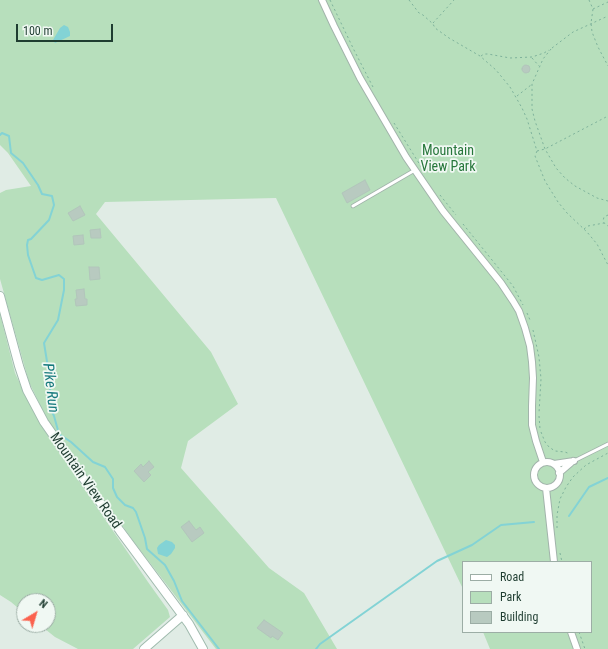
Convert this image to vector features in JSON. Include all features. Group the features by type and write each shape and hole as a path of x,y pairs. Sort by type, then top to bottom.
{"street":[{"path":"322,0 364,85 392,134 443,211 502,283 513,300 520,315 528,340 533,378 532,425 543,462"},
{"name":"Mountain View Road","path":"0,296 19,366 27,390 36,408 85,481 183,615 203,649"},
{"path":"554,464 572,458"},
{"path":"559,473 572,458"},
{"path":"543,462 554,464 558,468 559,479 552,487 546,488 541,486 537,483 534,476 535,468 538,464 543,462"},
{"path":"546,488 554,561"},
{"path":"144,649 183,615"},
{"path":"571,633 577,649"}],"lane":[{"path":"353,206 415,170"},
{"path":"572,458 608,444"}],"path":[{"path":"330,0 374,88"},
{"path":"409,0 419,13 433,24 439,32 480,56 503,77 516,97 527,119 537,151 535,156 551,192 596,244 608,265"},
{"path":"433,24 454,0"},
{"path":"589,0 593,9 591,23 592,32 608,66"},
{"path":"593,9 608,2"},
{"path":"480,56 488,54 510,58 532,57 551,49 573,32 608,16"},
{"path":"551,49 539,67 532,84 532,109 544,148 556,168 565,178 575,186 597,198 608,201"},
{"path":"532,57 539,67"},
{"path":"516,97 532,84"},
{"path":"537,151 608,116"},
{"path":"394,123 425,173"},
{"path":"440,195 456,215"},
{"path":"604,223 604,218 608,215"},
{"path":"584,229 588,226 604,223 608,226"},
{"path":"533,330 540,357 541,379 539,414 542,436 549,447 555,451 565,452 572,458"},
{"path":"557,528 557,516 560,499 566,487 573,477 586,465 608,453"},
{"path":"559,548 562,561"},
{"path":"579,633 585,649"}],"green space":[{"name":"Mountain View Park","path":"0,0 608,0 608,649 490,649 483,633 592,633 592,561 462,561 462,587 276,198 105,202 96,214 211,352 238,404 188,441 181,468 269,568 304,593 337,649 216,649 134,542 60,438 47,419 29,382 0,279 0,193 6,190 31,186 8,153 0,145"},
{"path":"0,314 15,373 44,430 168,610 170,617 133,649 78,649 50,633 56,633 56,593 16,593 16,606 0,595"}],"water":[{"path":"64,25 68,27 70,36 55,43 53,40 60,28"},
{"path":"166,540 175,545 175,548 171,554 167,557 158,554 157,548"}],"building":[{"path":"524,65 528,65 530,69 528,73 524,73 522,71 522,67"},
{"path":"365,180 370,190 347,203 342,193"},
{"path":"80,206 85,215 73,221 68,213"},
{"path":"100,229 101,238 91,238 90,230"},
{"path":"83,235 84,244 74,245 73,236"},
{"path":"89,267 99,267 100,279 90,280"},
{"path":"84,289 87,305 76,306 76,290"},
{"path":"149,461 154,467 148,472 151,475 144,482 134,471 141,464 143,467"},
{"path":"189,521 196,530 200,527 204,533 192,542 181,527"},
{"path":"264,620 283,633 278,640 272,636 271,638 257,628"}],"waterway":[{"name":"Pike Run","path":"0,135 2,133 9,136 11,153 23,163 38,185 42,194 52,196 54,205 49,220 31,239 28,240 27,245 28,255 36,278 42,280 59,275 64,279 64,290 58,320 44,343 50,380 50,407 59,434 71,442 93,462 105,467 113,479 113,488 117,497 125,505 133,508 136,512 145,538 147,549 165,565 174,581 182,601 219,649"},
{"path":"569,516 589,487 608,478"},
{"path":"316,649 320,644 437,561 472,545 501,525 534,522"}]}
